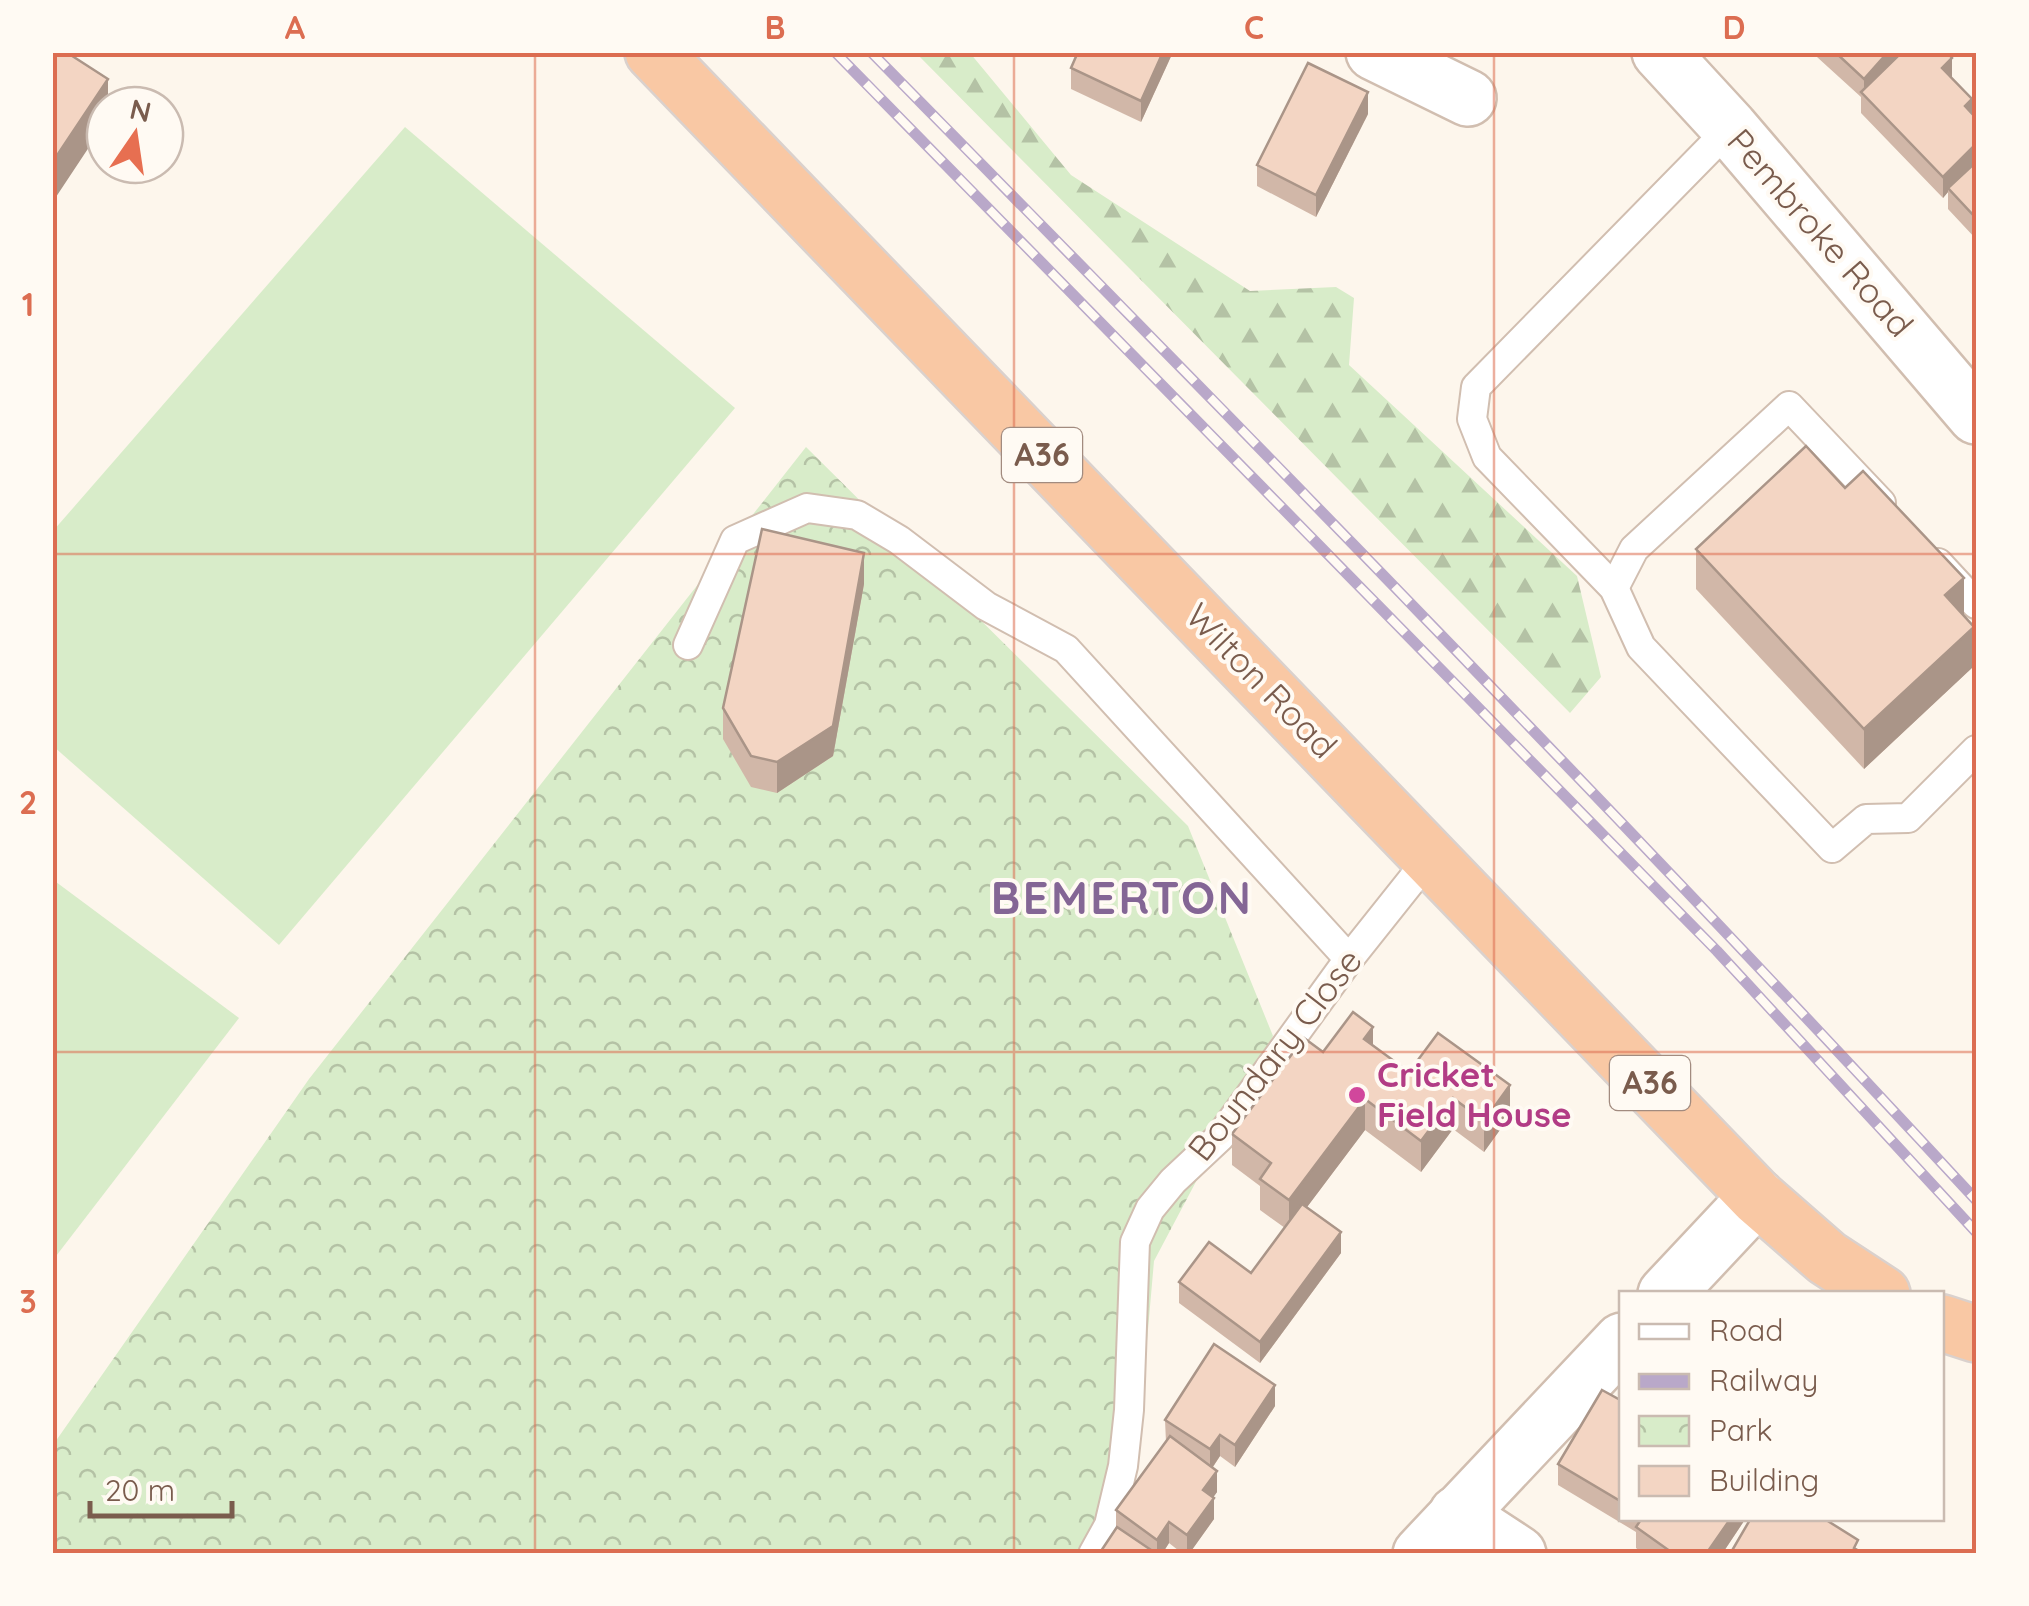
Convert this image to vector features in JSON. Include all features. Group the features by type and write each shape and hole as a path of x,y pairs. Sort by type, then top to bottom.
{"highway":[{"name":"Wilton Road","path":"654,52 1758,1197 1827,1258 1877,1291"},
{"path":"1944,1324 1976,1334"}],"street":[{"path":"1374,52 1468,98"},
{"name":"Pembroke Road","path":"1660,52 1730,128 1976,416"},
{"path":"1669,1291 1758,1197"},
{"path":"1421,1554 1619,1344"},
{"path":"1458,1514 1518,1554"}],"lane":[{"path":"1730,128 1476,387 1472,419 1487,457 1614,588 1641,647 1832,848 1866,820 1908,818 1976,750"},
{"path":"1614,588 1634,549 1788,406 1896,519"},
{"path":"688,645 735,540 806,508 857,515 899,540 986,606 1066,649 1349,960"},
{"path":"1923,547 1976,604"},
{"name":"Boundary Close","path":"1093,1554 1109,1525 1122,1466 1129,1410 1136,1242 1150,1209 1220,1137 1349,960 1432,856"}],"green space":[{"path":"916,53 970,53 1071,175 1250,291 1336,287 1354,298 1349,365 1577,576 1601,677 1570,713"},
{"path":"405,127 735,408 279,945 53,746 53,531"},
{"path":"806,447 1188,826 1273,1036 1154,1261 1135,1478 1079,1553 53,1554 53,1445 309,1079"},
{"path":"52,879 239,1018 53,1260 52,1260"}],"building":[{"path":"52,52 66,52 108,79 104,85 85,85 85,114 52,163"},
{"path":"1078,52 1163,52 1141,101 1071,68"},
{"path":"1835,52 1888,52 1864,79"},
{"path":"1902,52 1947,52 1952,58 1942,68 1972,99 1965,106 1976,118 1976,144 1943,177 1861,92"},
{"path":"1308,63 1368,92 1316,195 1257,165"},
{"path":"1976,162 1976,218 1948,188"},
{"path":"1806,446 1845,488 1863,471 1964,578 1945,595 1974,627 1864,729 1696,549"},
{"path":"762,529 864,553 833,726 777,762 751,756 723,708"},
{"path":"1353,1012 1373,1027 1364,1039 1409,1072 1438,1033 1510,1085 1484,1121 1453,1098 1421,1141 1365,1099 1289,1200 1260,1179 1271,1163 1232,1134 1304,1038 1323,1052"},
{"path":"1302,1204 1341,1232 1260,1342 1179,1282 1209,1242 1251,1273"},
{"path":"1214,1344 1275,1385 1235,1445 1220,1435 1210,1449 1165,1420"},
{"path":"1602,1390 1619,1399 1619,1500 1558,1464"},
{"path":"1170,1436 1217,1471 1203,1490 1214,1498 1187,1535 1169,1522 1157,1540 1116,1510"},
{"path":"1640,1521 1729,1521 1706,1554 1674,1554 1636,1527"},
{"path":"1749,1521 1828,1521 1858,1540 1854,1548 1864,1554 1730,1554"},
{"path":"1117,1527 1157,1554 1099,1554"}],"railway":[{"path":"835,52 1717,951 1976,1232"},
{"path":"871,52 1567,765 1976,1200"}],"place":[{"name":"Cricket Field House","path":"1357,1095"}],"district":[{"name":"BEMERTON","path":"1122,898"}]}
